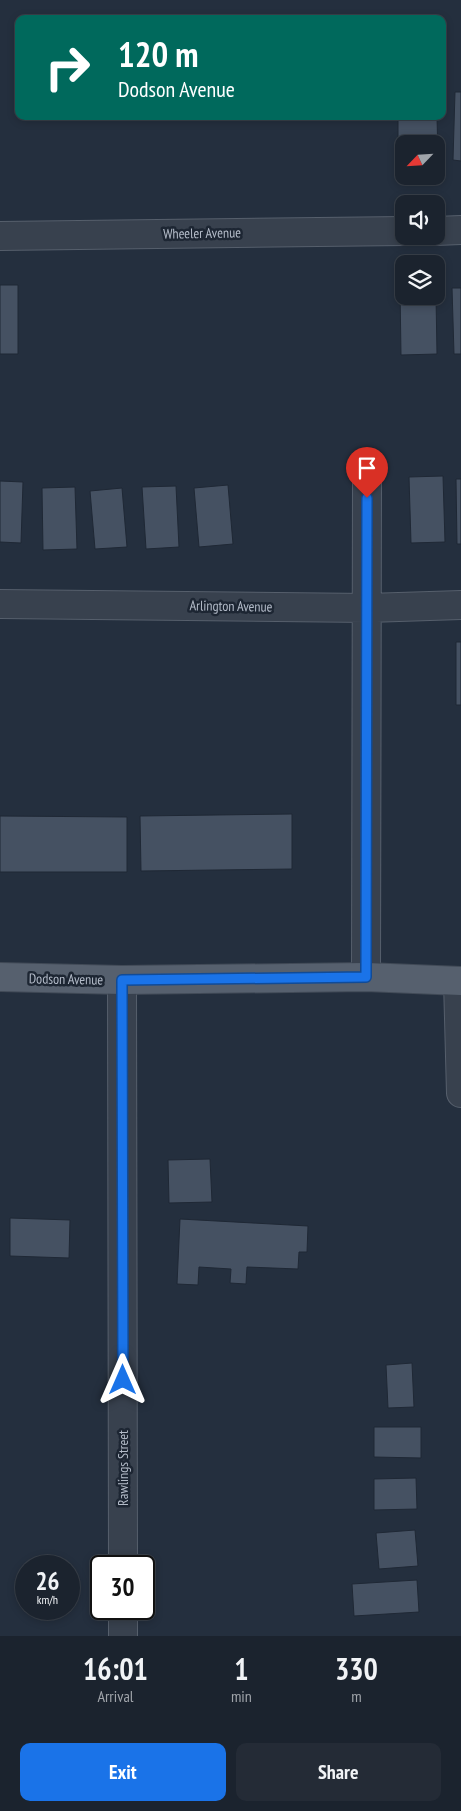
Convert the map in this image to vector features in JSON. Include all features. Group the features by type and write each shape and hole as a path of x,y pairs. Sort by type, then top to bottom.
{"main road":[{"name":"Dodson Avenue","path":"0,978 122,980 366,977 460,981"}],"street":[{"path":"445,231 461,230"},
{"name":"Wheeler Avenue","path":"0,236 395,231"},
{"path":"366,977 367,480"},
{"name":"Arlington Avenue","path":"0,604 368,608 461,606"},
{"name":"Rawlings Street","path":"122,980 123,1555"},
{"path":"460,981 461,1094"},
{"path":"123,1620 123,1636"}],"building":[{"path":"455,92 461,92 461,161 453,160"},
{"path":"398,120 437,120 437,135 398,135"},
{"path":"0,285 18,285 18,354 0,354"},
{"path":"452,288 461,288 461,354 454,354"},
{"path":"400,305 436,305 437,354 401,355"},
{"path":"443,476 445,542 411,543 409,477"},
{"path":"456,479 461,479 461,544 457,544"},
{"path":"0,481 23,482 21,543 0,542"},
{"path":"228,485 233,544 199,547 194,488"},
{"path":"176,486 179,547 146,549 142,487"},
{"path":"75,487 77,549 43,550 42,488"},
{"path":"122,488 127,547 95,549 90,491"},
{"path":"456,642 461,642 461,705 456,705"},
{"path":"292,814 292,869 141,871 140,816"},
{"path":"0,816 127,817 127,872 0,872"},
{"path":"210,1159 212,1202 169,1203 168,1160"},
{"path":"10,1218 70,1220 69,1258 10,1256"},
{"path":"180,1219 308,1226 307,1252 299,1252 298,1269 247,1267 246,1284 230,1283 231,1269 199,1267 198,1285 177,1284"},
{"path":"412,1363 414,1407 388,1408 386,1365"},
{"path":"374,1427 421,1427 421,1458 374,1457"},
{"path":"416,1478 417,1509 374,1510 374,1479"},
{"path":"415,1530 418,1566 379,1569 376,1533"},
{"path":"417,1580 419,1612 354,1616 352,1584"}],"route":[{"path":"123,1380 122,980 366,977 367,498"}]}
